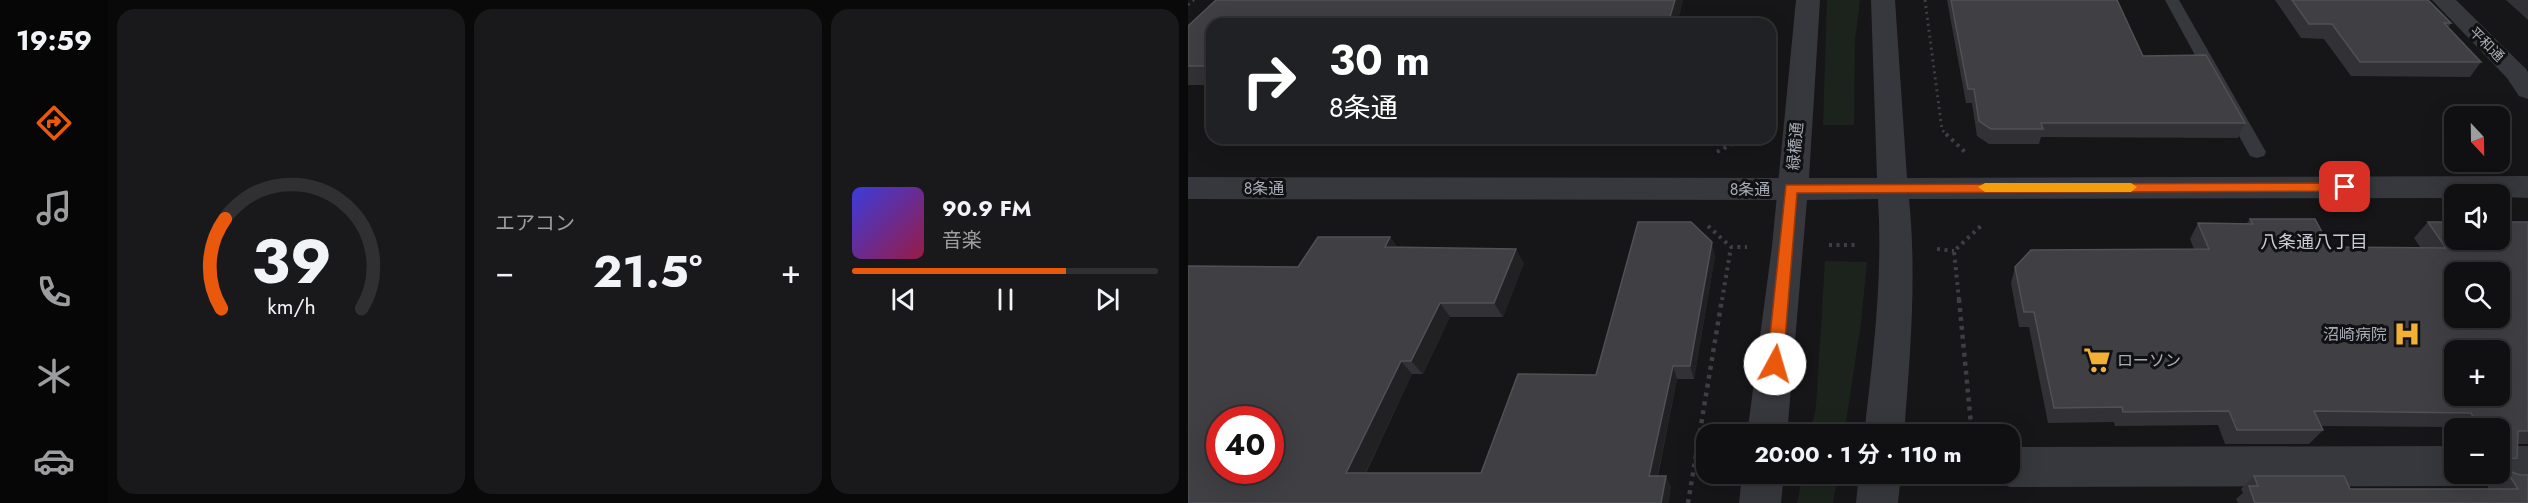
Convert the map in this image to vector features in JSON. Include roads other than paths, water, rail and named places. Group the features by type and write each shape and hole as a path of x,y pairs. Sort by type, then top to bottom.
{"street":[{"name":"緑橋通","path":"1768,424 1788,246 1808,0"},
{"path":"1883,0 1897,245 1895,319 1885,424"},
{"name":"平和通","path":"2443,0 2517,74 2528,91"},
{"name":"8条通","path":"1188,188 2528,187"},
{"path":"2510,466 2528,465"},
{"path":"2020,467 2444,466"},
{"path":"1760,503 1762,484"},
{"path":"1877,503 1879,484"}],"lane":[{"path":"2172,0 2257,152"}],"place":[{"name":"沼崎病院","path":"2407,334"},
{"name":"ローソン","path":"2097,360"}],"district":[{"name":"八条通八丁目","path":"2314,242"}]}
